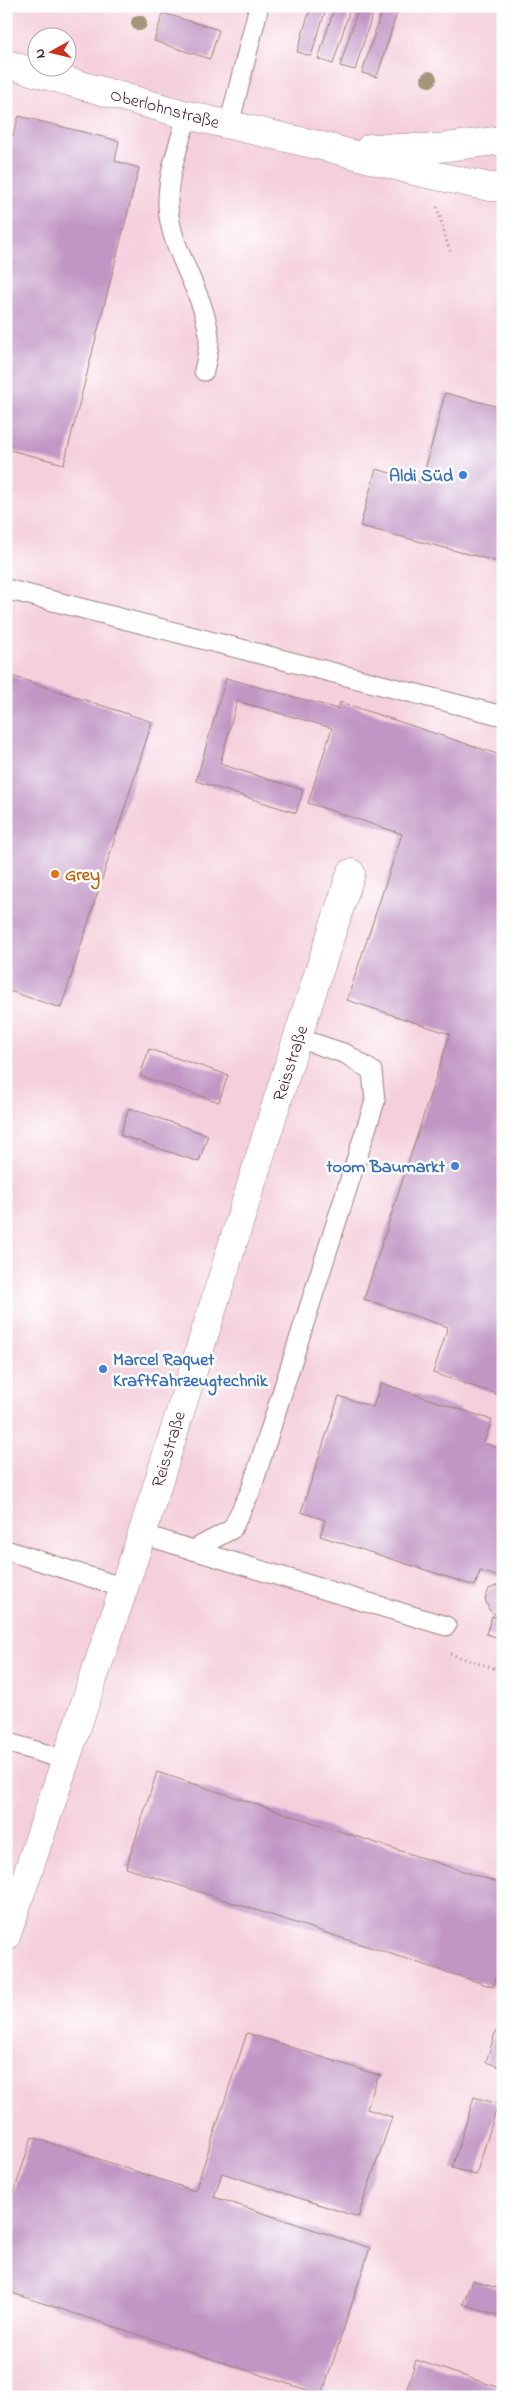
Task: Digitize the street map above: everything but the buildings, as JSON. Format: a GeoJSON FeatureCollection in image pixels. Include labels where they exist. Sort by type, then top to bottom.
{"type":"FeatureCollection","features":[{"type":"Feature","properties":{"kind":"street","name":"Oberlohnstraße"},"geometry":{"type":"LineString","coordinates":[[6,64],[187,115],[326,147],[422,173],[490,187],[503,187]]}},
{"type":"Feature","properties":{"kind":"street","name":"Oberlohnstraße"},"geometry":{"type":"LineString","coordinates":[[326,147],[438,148],[503,140]]}},
{"type":"Feature","properties":{"kind":"street","name":"Reisstraße"},"geometry":{"type":"LineString","coordinates":[[6,1937],[142,1534],[351,873]]}},
{"type":"Feature","properties":{"kind":"lane"},"geometry":{"type":"LineString","coordinates":[[229,125],[259,6]]}},
{"type":"Feature","properties":{"kind":"lane"},"geometry":{"type":"LineString","coordinates":[[187,115],[174,164],[168,201],[172,231],[200,301],[209,338],[204,370]]}},
{"type":"Feature","properties":{"kind":"lane"},"geometry":{"type":"LineString","coordinates":[[6,589],[503,716]]}},
{"type":"Feature","properties":{"kind":"lane"},"geometry":{"type":"LineString","coordinates":[[193,1550],[232,1529],[251,1490],[375,1101],[372,1071],[346,1054],[298,1038]]}},
{"type":"Feature","properties":{"kind":"lane"},"geometry":{"type":"LineString","coordinates":[[142,1534],[446,1626]]}},
{"type":"Feature","properties":{"kind":"lane"},"geometry":{"type":"LineString","coordinates":[[6,1550],[124,1588]]}},
{"type":"Feature","properties":{"kind":"lane"},"geometry":{"type":"LineString","coordinates":[[6,1742],[66,1760]]}},
{"type":"Feature","properties":{"kind":"path"},"geometry":{"type":"LineString","coordinates":[[422,173],[442,218],[450,252]]}},
{"type":"Feature","properties":{"kind":"shaded area"},"geometry":{"type":"Polygon","coordinates":[[[6,6],[503,6],[503,2397],[6,2397],[6,6]]]}},
{"type":"Feature","properties":{"kind":"place","name":"Aldi Süd"},"geometry":{"type":"Point","coordinates":[463,475]}},
{"type":"Feature","properties":{"kind":"place","name":"Grey"},"geometry":{"type":"Point","coordinates":[55,874]}},
{"type":"Feature","properties":{"kind":"place","name":"toom Baumarkt"},"geometry":{"type":"Point","coordinates":[455,1166]}},
{"type":"Feature","properties":{"kind":"place","name":"Marcel Raquet Kraftfahrzeugtechnik"},"geometry":{"type":"Point","coordinates":[103,1369]}}]}
